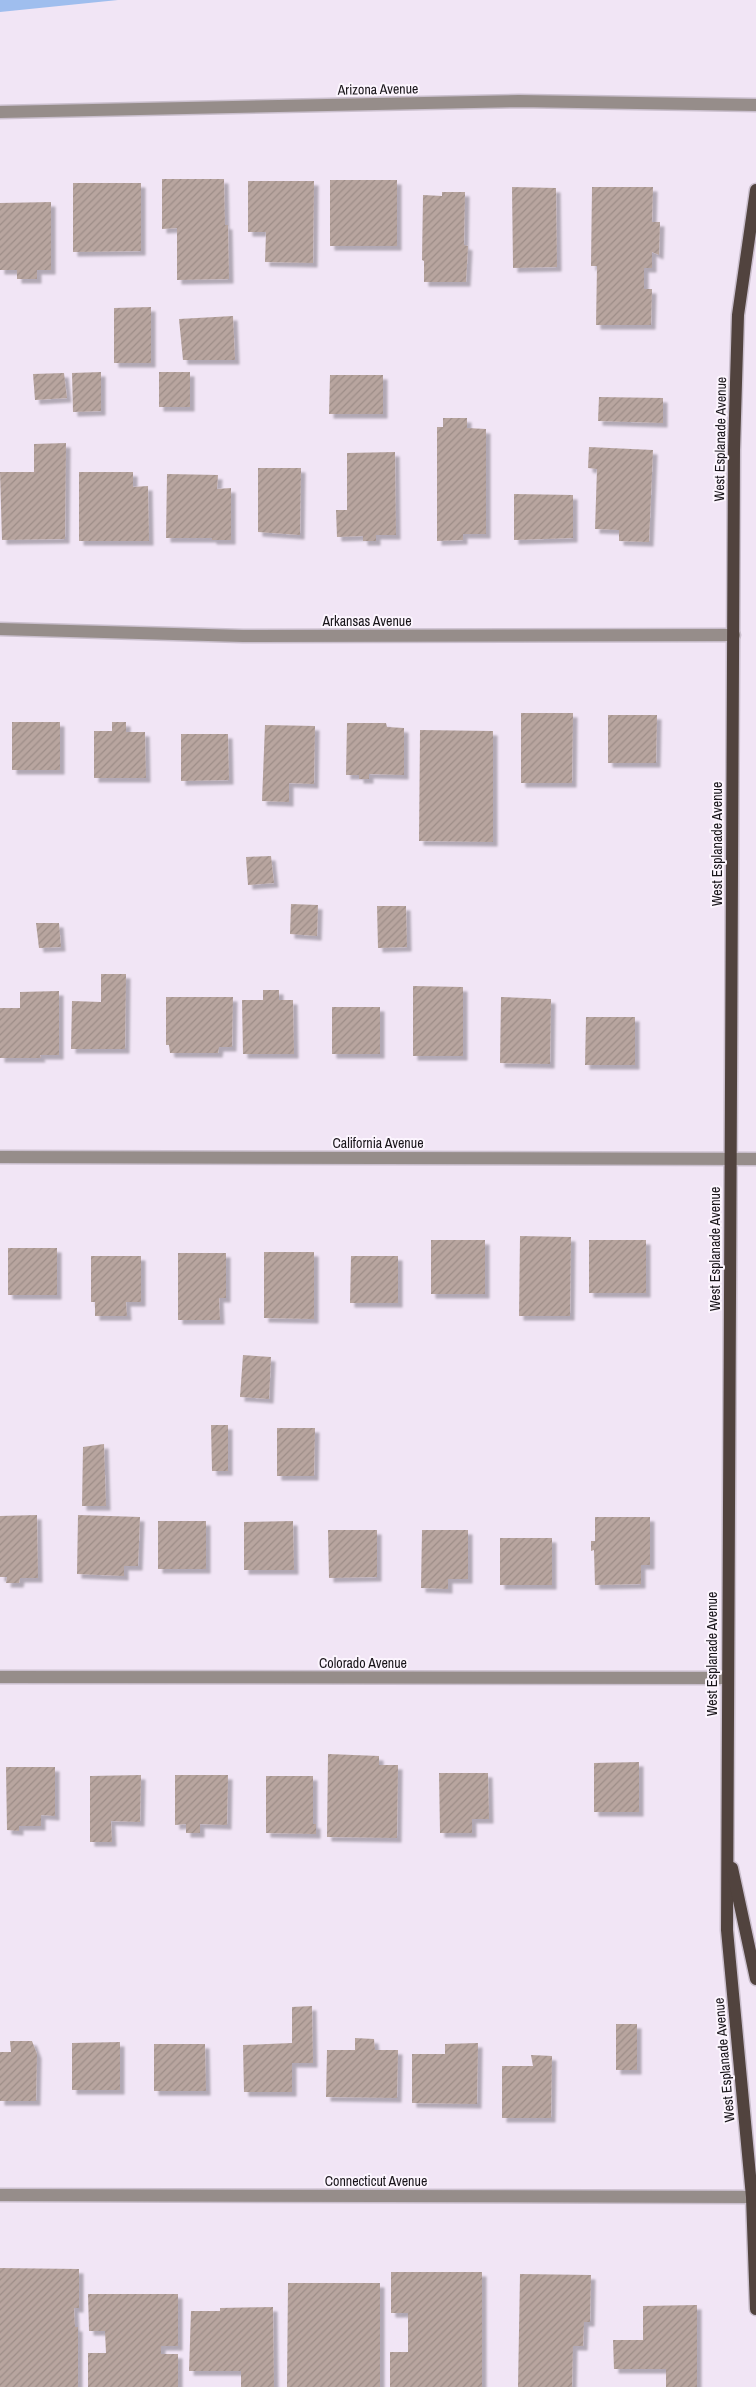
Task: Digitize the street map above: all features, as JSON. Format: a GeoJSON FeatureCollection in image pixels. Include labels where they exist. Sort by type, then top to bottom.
{"type":"FeatureCollection","features":[{"type":"Feature","properties":{"kind":"main road","name":"West Esplanade Avenue"},"geometry":{"type":"LineString","coordinates":[[756,190],[738,315],[734,450],[726,1678],[727,1930],[752,2197],[756,2309]]}},
{"type":"Feature","properties":{"kind":"main road"},"geometry":{"type":"LineString","coordinates":[[727,1843],[756,1979]]}},
{"type":"Feature","properties":{"kind":"street","name":"Arizona Avenue"},"geometry":{"type":"LineString","coordinates":[[0,112],[519,101],[756,105]]}},
{"type":"Feature","properties":{"kind":"street","name":"Arkansas Avenue"},"geometry":{"type":"LineString","coordinates":[[0,629],[243,636],[734,635]]}},
{"type":"Feature","properties":{"kind":"street","name":"California Avenue"},"geometry":{"type":"LineString","coordinates":[[0,1157],[756,1158]]}},
{"type":"Feature","properties":{"kind":"street","name":"Colorado Avenue"},"geometry":{"type":"LineString","coordinates":[[0,1677],[726,1678]]}},
{"type":"Feature","properties":{"kind":"street","name":"Connecticut Avenue"},"geometry":{"type":"LineString","coordinates":[[0,2195],[752,2197]]}},
{"type":"Feature","properties":{"kind":"water"},"geometry":{"type":"Polygon","coordinates":[[[0,0],[118,0],[0,12],[0,0]]]}},
{"type":"Feature","properties":{"kind":"building"},"geometry":{"type":"Polygon","coordinates":[[[162,179],[224,179],[225,225],[228,225],[229,279],[177,280],[177,228],[162,229],[162,179]]]}},
{"type":"Feature","properties":{"kind":"building"},"geometry":{"type":"Polygon","coordinates":[[[330,180],[397,180],[397,246],[330,246],[330,180]]]}},
{"type":"Feature","properties":{"kind":"building"},"geometry":{"type":"Polygon","coordinates":[[[248,181],[314,181],[313,263],[265,262],[266,232],[248,232],[248,181]]]}},
{"type":"Feature","properties":{"kind":"building"},"geometry":{"type":"Polygon","coordinates":[[[73,183],[141,183],[141,251],[73,252],[73,183]]]}},
{"type":"Feature","properties":{"kind":"building"},"geometry":{"type":"Polygon","coordinates":[[[512,187],[556,188],[557,267],[513,268],[512,187]]]}},
{"type":"Feature","properties":{"kind":"building"},"geometry":{"type":"Polygon","coordinates":[[[592,187],[653,187],[652,222],[660,222],[659,255],[652,252],[652,268],[644,268],[644,289],[652,289],[651,325],[596,325],[597,266],[591,266],[592,187]]]}},
{"type":"Feature","properties":{"kind":"building"},"geometry":{"type":"Polygon","coordinates":[[[442,192],[465,192],[464,245],[468,246],[466,282],[424,282],[424,261],[422,260],[423,195],[442,196],[442,192]]]}},
{"type":"Feature","properties":{"kind":"building"},"geometry":{"type":"Polygon","coordinates":[[[51,202],[51,270],[37,270],[37,279],[17,279],[17,270],[0,270],[0,203],[51,202]]]}},
{"type":"Feature","properties":{"kind":"building"},"geometry":{"type":"Polygon","coordinates":[[[151,307],[151,363],[114,363],[114,308],[151,307]]]}},
{"type":"Feature","properties":{"kind":"building"},"geometry":{"type":"Polygon","coordinates":[[[233,316],[235,360],[183,360],[179,319],[233,316]]]}},
{"type":"Feature","properties":{"kind":"building"},"geometry":{"type":"Polygon","coordinates":[[[101,372],[101,411],[73,412],[72,373],[101,372]]]}},
{"type":"Feature","properties":{"kind":"building"},"geometry":{"type":"Polygon","coordinates":[[[159,372],[190,372],[190,407],[159,407],[159,372]]]}},
{"type":"Feature","properties":{"kind":"building"},"geometry":{"type":"Polygon","coordinates":[[[64,373],[67,398],[35,400],[33,374],[64,373]]]}},
{"type":"Feature","properties":{"kind":"building"},"geometry":{"type":"Polygon","coordinates":[[[330,375],[383,375],[383,414],[329,414],[330,375]]]}},
{"type":"Feature","properties":{"kind":"building"},"geometry":{"type":"Polygon","coordinates":[[[599,397],[663,398],[663,423],[598,421],[599,397]]]}},
{"type":"Feature","properties":{"kind":"building"},"geometry":{"type":"Polygon","coordinates":[[[443,418],[467,418],[467,428],[486,429],[486,534],[463,534],[463,540],[437,541],[437,427],[443,427],[443,418]]]}},
{"type":"Feature","properties":{"kind":"building"},"geometry":{"type":"Polygon","coordinates":[[[66,443],[65,539],[2,540],[0,472],[34,472],[34,444],[66,443]]]}},
{"type":"Feature","properties":{"kind":"building"},"geometry":{"type":"Polygon","coordinates":[[[589,447],[653,450],[649,542],[619,541],[619,530],[595,529],[597,469],[588,468],[589,447]]]}},
{"type":"Feature","properties":{"kind":"building"},"geometry":{"type":"Polygon","coordinates":[[[395,452],[396,535],[376,535],[376,541],[363,541],[363,536],[337,537],[336,510],[347,510],[347,453],[395,452]]]}},
{"type":"Feature","properties":{"kind":"building"},"geometry":{"type":"Polygon","coordinates":[[[258,468],[301,468],[300,535],[258,532],[258,468]]]}},
{"type":"Feature","properties":{"kind":"building"},"geometry":{"type":"Polygon","coordinates":[[[79,472],[133,472],[133,487],[148,486],[149,541],[79,541],[79,472]]]}},
{"type":"Feature","properties":{"kind":"building"},"geometry":{"type":"Polygon","coordinates":[[[167,474],[218,475],[217,489],[231,488],[231,540],[166,538],[167,474]]]}},
{"type":"Feature","properties":{"kind":"building"},"geometry":{"type":"Polygon","coordinates":[[[514,494],[573,495],[573,538],[514,540],[514,494]]]}},
{"type":"Feature","properties":{"kind":"building"},"geometry":{"type":"Polygon","coordinates":[[[521,713],[573,713],[572,783],[521,783],[521,713]]]}},
{"type":"Feature","properties":{"kind":"building"},"geometry":{"type":"Polygon","coordinates":[[[608,715],[657,715],[656,763],[608,763],[608,715]]]}},
{"type":"Feature","properties":{"kind":"building"},"geometry":{"type":"Polygon","coordinates":[[[12,722],[60,722],[60,770],[12,770],[12,722]]]}},
{"type":"Feature","properties":{"kind":"building"},"geometry":{"type":"Polygon","coordinates":[[[112,722],[126,722],[126,732],[145,732],[146,778],[94,778],[94,731],[112,731],[112,722]]]}},
{"type":"Feature","properties":{"kind":"building"},"geometry":{"type":"Polygon","coordinates":[[[347,723],[386,723],[387,727],[404,728],[404,775],[369,774],[369,779],[359,779],[359,775],[346,775],[347,723]]]}},
{"type":"Feature","properties":{"kind":"building"},"geometry":{"type":"Polygon","coordinates":[[[265,725],[315,726],[314,784],[289,783],[289,802],[262,801],[265,725]]]}},
{"type":"Feature","properties":{"kind":"building"},"geometry":{"type":"Polygon","coordinates":[[[420,730],[493,731],[493,842],[419,841],[420,730]]]}},
{"type":"Feature","properties":{"kind":"building"},"geometry":{"type":"Polygon","coordinates":[[[181,734],[228,734],[229,780],[181,781],[181,734]]]}},
{"type":"Feature","properties":{"kind":"building"},"geometry":{"type":"Polygon","coordinates":[[[271,856],[274,883],[248,885],[246,857],[271,856]]]}},
{"type":"Feature","properties":{"kind":"building"},"geometry":{"type":"Polygon","coordinates":[[[291,904],[318,905],[317,936],[290,934],[291,904]]]}},
{"type":"Feature","properties":{"kind":"building"},"geometry":{"type":"Polygon","coordinates":[[[377,906],[406,906],[407,947],[378,948],[377,906]]]}},
{"type":"Feature","properties":{"kind":"building"},"geometry":{"type":"Polygon","coordinates":[[[36,923],[59,923],[61,947],[39,948],[36,923]]]}},
{"type":"Feature","properties":{"kind":"building"},"geometry":{"type":"Polygon","coordinates":[[[101,974],[126,974],[125,1049],[71,1049],[72,1001],[101,1002],[101,974]]]}},
{"type":"Feature","properties":{"kind":"building"},"geometry":{"type":"Polygon","coordinates":[[[413,986],[463,987],[463,1056],[413,1056],[413,986]]]}},
{"type":"Feature","properties":{"kind":"building"},"geometry":{"type":"Polygon","coordinates":[[[263,990],[279,990],[279,1000],[293,1000],[294,1054],[243,1054],[242,1000],[263,1000],[263,990]]]}},
{"type":"Feature","properties":{"kind":"building"},"geometry":{"type":"Polygon","coordinates":[[[59,991],[59,1055],[40,1055],[41,1058],[0,1058],[0,1008],[20,1008],[20,992],[59,991]]]}},
{"type":"Feature","properties":{"kind":"building"},"geometry":{"type":"Polygon","coordinates":[[[166,997],[233,997],[232,1047],[219,1047],[218,1053],[170,1053],[169,1045],[166,1045],[166,997]]]}},
{"type":"Feature","properties":{"kind":"building"},"geometry":{"type":"Polygon","coordinates":[[[501,997],[551,999],[550,1064],[500,1063],[501,997]]]}},
{"type":"Feature","properties":{"kind":"building"},"geometry":{"type":"Polygon","coordinates":[[[332,1007],[380,1007],[380,1054],[332,1054],[332,1007]]]}},
{"type":"Feature","properties":{"kind":"building"},"geometry":{"type":"Polygon","coordinates":[[[586,1017],[635,1017],[635,1065],[585,1065],[586,1017]]]}},
{"type":"Feature","properties":{"kind":"building"},"geometry":{"type":"Polygon","coordinates":[[[520,1236],[571,1237],[570,1316],[519,1316],[520,1236]]]}},
{"type":"Feature","properties":{"kind":"building"},"geometry":{"type":"Polygon","coordinates":[[[431,1240],[485,1240],[485,1294],[431,1294],[431,1240]]]}},
{"type":"Feature","properties":{"kind":"building"},"geometry":{"type":"Polygon","coordinates":[[[589,1240],[646,1240],[646,1293],[589,1293],[589,1240]]]}},
{"type":"Feature","properties":{"kind":"building"},"geometry":{"type":"Polygon","coordinates":[[[8,1248],[57,1248],[57,1295],[8,1295],[8,1248]]]}},
{"type":"Feature","properties":{"kind":"building"},"geometry":{"type":"Polygon","coordinates":[[[264,1252],[314,1252],[314,1319],[264,1318],[264,1252]]]}},
{"type":"Feature","properties":{"kind":"building"},"geometry":{"type":"Polygon","coordinates":[[[178,1253],[226,1253],[226,1298],[219,1298],[220,1320],[178,1320],[178,1253]]]}},
{"type":"Feature","properties":{"kind":"building"},"geometry":{"type":"Polygon","coordinates":[[[91,1256],[141,1256],[141,1302],[126,1302],[127,1316],[95,1316],[95,1302],[91,1302],[91,1256]]]}},
{"type":"Feature","properties":{"kind":"building"},"geometry":{"type":"Polygon","coordinates":[[[351,1256],[398,1256],[398,1303],[350,1303],[351,1256]]]}},
{"type":"Feature","properties":{"kind":"building"},"geometry":{"type":"Polygon","coordinates":[[[243,1355],[271,1357],[269,1399],[240,1397],[243,1355]]]}},
{"type":"Feature","properties":{"kind":"building"},"geometry":{"type":"Polygon","coordinates":[[[211,1425],[228,1425],[228,1471],[212,1471],[211,1425]]]}},
{"type":"Feature","properties":{"kind":"building"},"geometry":{"type":"Polygon","coordinates":[[[277,1428],[315,1428],[314,1476],[277,1476],[277,1428]]]}},
{"type":"Feature","properties":{"kind":"building"},"geometry":{"type":"Polygon","coordinates":[[[104,1444],[106,1506],[82,1506],[83,1447],[104,1444]]]}},
{"type":"Feature","properties":{"kind":"building"},"geometry":{"type":"Polygon","coordinates":[[[37,1515],[38,1578],[20,1578],[19,1583],[6,1583],[7,1577],[0,1577],[0,1516],[37,1515]]]}},
{"type":"Feature","properties":{"kind":"building"},"geometry":{"type":"Polygon","coordinates":[[[78,1515],[140,1517],[138,1566],[124,1566],[124,1576],[77,1574],[78,1515]]]}},
{"type":"Feature","properties":{"kind":"building"},"geometry":{"type":"Polygon","coordinates":[[[595,1517],[650,1517],[650,1565],[641,1565],[641,1584],[595,1585],[594,1550],[591,1551],[591,1541],[595,1541],[595,1517]]]}},
{"type":"Feature","properties":{"kind":"building"},"geometry":{"type":"Polygon","coordinates":[[[158,1521],[206,1521],[206,1569],[158,1569],[158,1521]]]}},
{"type":"Feature","properties":{"kind":"building"},"geometry":{"type":"Polygon","coordinates":[[[293,1521],[294,1570],[244,1570],[244,1522],[293,1521]]]}},
{"type":"Feature","properties":{"kind":"building"},"geometry":{"type":"Polygon","coordinates":[[[328,1530],[377,1530],[377,1577],[329,1578],[328,1530]]]}},
{"type":"Feature","properties":{"kind":"building"},"geometry":{"type":"Polygon","coordinates":[[[422,1530],[468,1530],[468,1579],[448,1579],[448,1589],[421,1588],[422,1530]]]}},
{"type":"Feature","properties":{"kind":"building"},"geometry":{"type":"Polygon","coordinates":[[[500,1538],[552,1538],[552,1585],[500,1585],[500,1538]]]}},
{"type":"Feature","properties":{"kind":"building"},"geometry":{"type":"Polygon","coordinates":[[[328,1754],[379,1756],[379,1765],[398,1765],[397,1838],[327,1837],[328,1754]]]}},
{"type":"Feature","properties":{"kind":"building"},"geometry":{"type":"Polygon","coordinates":[[[639,1762],[639,1812],[594,1812],[594,1763],[639,1762]]]}},
{"type":"Feature","properties":{"kind":"building"},"geometry":{"type":"Polygon","coordinates":[[[6,1767],[55,1767],[55,1816],[41,1815],[41,1826],[19,1826],[19,1831],[7,1830],[6,1767]]]}},
{"type":"Feature","properties":{"kind":"building"},"geometry":{"type":"Polygon","coordinates":[[[439,1773],[488,1773],[489,1819],[472,1819],[472,1833],[440,1833],[439,1773]]]}},
{"type":"Feature","properties":{"kind":"building"},"geometry":{"type":"Polygon","coordinates":[[[141,1775],[140,1822],[111,1821],[112,1842],[90,1842],[90,1776],[141,1775]]]}},
{"type":"Feature","properties":{"kind":"building"},"geometry":{"type":"Polygon","coordinates":[[[175,1775],[228,1775],[227,1825],[200,1824],[200,1833],[186,1833],[186,1824],[175,1825],[175,1775]]]}},
{"type":"Feature","properties":{"kind":"building"},"geometry":{"type":"Polygon","coordinates":[[[266,1776],[313,1776],[313,1824],[316,1824],[316,1834],[266,1833],[266,1776]]]}},
{"type":"Feature","properties":{"kind":"building"},"geometry":{"type":"Polygon","coordinates":[[[312,2006],[313,2063],[292,2063],[292,2092],[244,2092],[243,2045],[292,2043],[292,2007],[312,2006]]]}},
{"type":"Feature","properties":{"kind":"building"},"geometry":{"type":"Polygon","coordinates":[[[616,2024],[637,2024],[637,2070],[616,2070],[616,2024]]]}},
{"type":"Feature","properties":{"kind":"building"},"geometry":{"type":"Polygon","coordinates":[[[355,2038],[374,2039],[375,2050],[398,2050],[397,2098],[326,2097],[327,2050],[355,2050],[355,2038]]]}},
{"type":"Feature","properties":{"kind":"building"},"geometry":{"type":"Polygon","coordinates":[[[10,2041],[32,2041],[37,2054],[36,2101],[0,2101],[0,2052],[11,2052],[10,2041]]]}},
{"type":"Feature","properties":{"kind":"building"},"geometry":{"type":"Polygon","coordinates":[[[120,2042],[120,2090],[72,2090],[72,2043],[120,2042]]]}},
{"type":"Feature","properties":{"kind":"building"},"geometry":{"type":"Polygon","coordinates":[[[478,2043],[477,2104],[412,2103],[412,2054],[445,2054],[445,2044],[478,2043]]]}},
{"type":"Feature","properties":{"kind":"building"},"geometry":{"type":"Polygon","coordinates":[[[154,2044],[205,2044],[206,2091],[154,2091],[154,2044]]]}},
{"type":"Feature","properties":{"kind":"building"},"geometry":{"type":"Polygon","coordinates":[[[531,2055],[552,2056],[551,2118],[502,2118],[502,2066],[533,2066],[531,2055]]]}},
{"type":"Feature","properties":{"kind":"building"},"geometry":{"type":"Polygon","coordinates":[[[0,2268],[79,2269],[79,2308],[74,2308],[75,2327],[78,2327],[78,2387],[0,2387],[0,2268]]]}},
{"type":"Feature","properties":{"kind":"building"},"geometry":{"type":"Polygon","coordinates":[[[391,2272],[482,2272],[482,2387],[390,2387],[390,2352],[408,2352],[408,2313],[391,2313],[391,2272]]]}},
{"type":"Feature","properties":{"kind":"building"},"geometry":{"type":"Polygon","coordinates":[[[520,2274],[591,2275],[590,2322],[584,2322],[583,2346],[573,2346],[572,2387],[518,2387],[520,2274]]]}},
{"type":"Feature","properties":{"kind":"building"},"geometry":{"type":"Polygon","coordinates":[[[288,2283],[380,2283],[380,2387],[287,2387],[288,2283]]]}},
{"type":"Feature","properties":{"kind":"building"},"geometry":{"type":"Polygon","coordinates":[[[88,2294],[178,2294],[178,2346],[161,2346],[161,2354],[178,2354],[178,2387],[88,2387],[88,2353],[106,2353],[105,2331],[89,2331],[88,2294]]]}},
{"type":"Feature","properties":{"kind":"building"},"geometry":{"type":"Polygon","coordinates":[[[697,2305],[697,2387],[666,2387],[666,2369],[614,2369],[613,2340],[643,2340],[643,2306],[697,2305]]]}},
{"type":"Feature","properties":{"kind":"building"},"geometry":{"type":"Polygon","coordinates":[[[273,2307],[274,2387],[241,2387],[241,2371],[189,2371],[191,2311],[220,2311],[220,2308],[273,2307]]]}}]}
